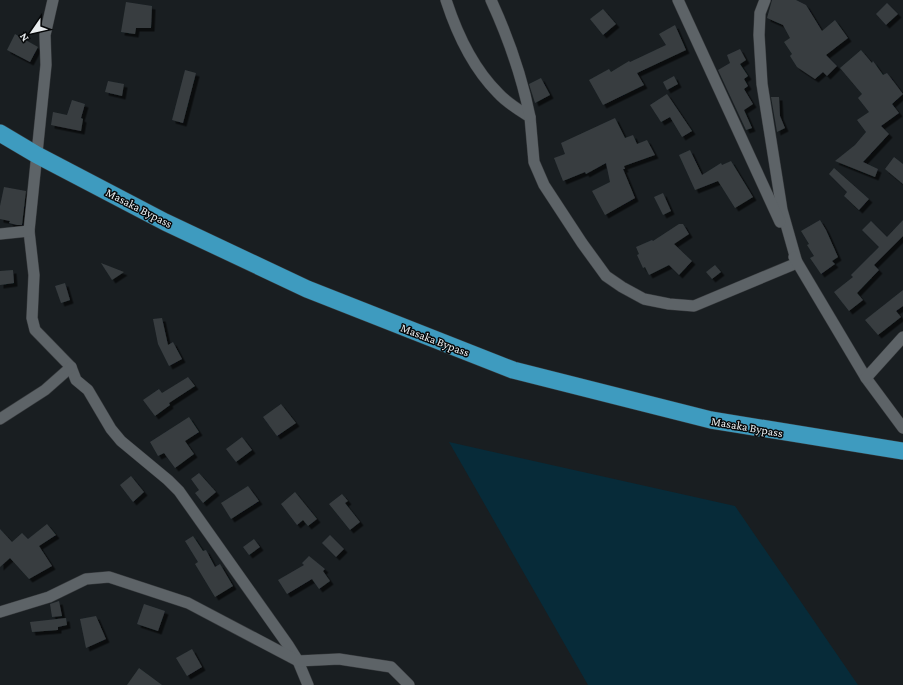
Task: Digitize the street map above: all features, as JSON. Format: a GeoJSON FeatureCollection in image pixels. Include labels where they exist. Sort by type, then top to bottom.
{"type":"FeatureCollection","features":[{"type":"Feature","properties":{"kind":"highway","name":"Masaka Bypass"},"geometry":{"type":"LineString","coordinates":[[0,133],[37,155],[165,222],[307,289],[513,370],[711,420],[903,451]]}},
{"type":"Feature","properties":{"kind":"street"},"geometry":{"type":"LineString","coordinates":[[53,0],[45,35],[46,65],[29,231],[34,275],[32,318],[34,330],[71,367],[76,380],[88,390],[111,429],[121,441],[179,491],[298,661],[308,685]]}},
{"type":"Feature","properties":{"kind":"street"},"geometry":{"type":"LineString","coordinates":[[446,0],[456,31],[477,68],[497,93],[530,117]]}},
{"type":"Feature","properties":{"kind":"street"},"geometry":{"type":"LineString","coordinates":[[491,0],[525,92],[530,117],[534,162],[544,185],[582,243],[606,276],[644,299],[669,304],[694,306],[797,262]]}},
{"type":"Feature","properties":{"kind":"street"},"geometry":{"type":"LineString","coordinates":[[678,0],[797,262],[866,378],[903,428]]}},
{"type":"Feature","properties":{"kind":"street"},"geometry":{"type":"LineString","coordinates":[[765,0],[760,13],[759,35],[762,84],[782,210],[797,262]]}},
{"type":"Feature","properties":{"kind":"street"},"geometry":{"type":"LineString","coordinates":[[0,234],[29,231]]}},
{"type":"Feature","properties":{"kind":"street"},"geometry":{"type":"LineString","coordinates":[[866,378],[903,337]]}},
{"type":"Feature","properties":{"kind":"street"},"geometry":{"type":"LineString","coordinates":[[0,419],[45,390],[71,367]]}},
{"type":"Feature","properties":{"kind":"street"},"geometry":{"type":"LineString","coordinates":[[0,612],[49,598],[86,579],[109,577],[188,603],[298,661],[339,659],[391,667],[409,685]]}},
{"type":"Feature","properties":{"kind":"shaded area"},"geometry":{"type":"Polygon","coordinates":[[[449,442],[735,506],[858,685],[588,685],[449,442]]]}},
{"type":"Feature","properties":{"kind":"building"},"geometry":{"type":"Polygon","coordinates":[[[772,0],[796,0],[806,5],[822,31],[835,20],[848,38],[826,55],[837,66],[827,76],[823,72],[815,79],[797,67],[790,56],[792,54],[784,42],[790,38],[783,25],[767,18],[772,0]]]}},
{"type":"Feature","properties":{"kind":"building"},"geometry":{"type":"Polygon","coordinates":[[[126,2],[152,6],[151,28],[136,28],[135,34],[121,32],[126,2]]]}},
{"type":"Feature","properties":{"kind":"building"},"geometry":{"type":"Polygon","coordinates":[[[887,3],[898,14],[886,25],[876,14],[887,3]]]}},
{"type":"Feature","properties":{"kind":"building"},"geometry":{"type":"Polygon","coordinates":[[[603,9],[616,24],[603,35],[590,19],[603,9]]]}},
{"type":"Feature","properties":{"kind":"building"},"geometry":{"type":"Polygon","coordinates":[[[675,25],[686,50],[637,73],[644,85],[603,105],[589,80],[609,69],[611,72],[629,61],[630,62],[666,45],[659,34],[675,25]]]}},
{"type":"Feature","properties":{"kind":"building"},"geometry":{"type":"Polygon","coordinates":[[[15,34],[38,47],[30,62],[7,50],[15,34]]]}},
{"type":"Feature","properties":{"kind":"building"},"geometry":{"type":"Polygon","coordinates":[[[740,49],[746,60],[740,64],[748,76],[744,79],[748,86],[744,89],[753,104],[744,110],[752,128],[746,130],[718,70],[730,63],[727,55],[740,49]]]}},
{"type":"Feature","properties":{"kind":"building"},"geometry":{"type":"Polygon","coordinates":[[[861,50],[872,63],[873,61],[883,75],[887,73],[903,94],[892,104],[899,113],[881,126],[889,134],[863,162],[878,169],[875,177],[835,161],[855,145],[866,132],[857,120],[869,112],[858,98],[862,94],[840,68],[861,50]]]}},
{"type":"Feature","properties":{"kind":"building"},"geometry":{"type":"Polygon","coordinates":[[[185,70],[196,73],[183,123],[172,120],[185,70]]]}},
{"type":"Feature","properties":{"kind":"building"},"geometry":{"type":"Polygon","coordinates":[[[674,76],[678,84],[667,90],[663,82],[674,76]]]}},
{"type":"Feature","properties":{"kind":"building"},"geometry":{"type":"Polygon","coordinates":[[[541,78],[550,95],[535,103],[529,84],[541,78]]]}},
{"type":"Feature","properties":{"kind":"building"},"geometry":{"type":"Polygon","coordinates":[[[108,81],[124,84],[122,96],[105,92],[108,81]]]}},
{"type":"Feature","properties":{"kind":"building"},"geometry":{"type":"Polygon","coordinates":[[[667,94],[692,131],[682,137],[670,117],[661,122],[650,105],[667,94]]]}},
{"type":"Feature","properties":{"kind":"building"},"geometry":{"type":"Polygon","coordinates":[[[771,97],[779,97],[780,116],[785,128],[777,132],[771,97]]]}},
{"type":"Feature","properties":{"kind":"building"},"geometry":{"type":"Polygon","coordinates":[[[72,100],[85,104],[81,118],[83,119],[81,131],[51,125],[53,112],[67,115],[72,100]]]}},
{"type":"Feature","properties":{"kind":"building"},"geometry":{"type":"Polygon","coordinates":[[[615,118],[625,138],[633,135],[637,144],[647,140],[655,155],[624,166],[625,169],[623,169],[635,198],[605,215],[592,191],[610,182],[606,163],[586,174],[585,172],[563,181],[554,158],[565,154],[561,143],[615,118]]]}},
{"type":"Feature","properties":{"kind":"building"},"geometry":{"type":"Polygon","coordinates":[[[690,150],[702,175],[721,163],[722,165],[731,161],[753,197],[735,208],[718,181],[695,190],[679,155],[690,150]]]}},
{"type":"Feature","properties":{"kind":"building"},"geometry":{"type":"Polygon","coordinates":[[[894,157],[903,164],[903,184],[885,169],[894,157]]]}},
{"type":"Feature","properties":{"kind":"building"},"geometry":{"type":"Polygon","coordinates":[[[834,168],[869,199],[859,210],[844,196],[847,192],[829,174],[834,168]]]}},
{"type":"Feature","properties":{"kind":"building"},"geometry":{"type":"Polygon","coordinates":[[[4,187],[26,191],[22,225],[9,223],[10,221],[0,219],[0,206],[4,187]]]}},
{"type":"Feature","properties":{"kind":"building"},"geometry":{"type":"Polygon","coordinates":[[[663,193],[671,211],[663,215],[654,197],[663,193]]]}},
{"type":"Feature","properties":{"kind":"building"},"geometry":{"type":"Polygon","coordinates":[[[820,220],[838,257],[832,261],[835,264],[821,274],[810,258],[814,256],[801,231],[820,220]]]}},
{"type":"Feature","properties":{"kind":"building"},"geometry":{"type":"Polygon","coordinates":[[[903,220],[903,236],[874,265],[879,270],[857,293],[863,300],[849,311],[834,292],[853,277],[851,275],[879,247],[862,230],[871,221],[887,237],[903,220]]]}},
{"type":"Feature","properties":{"kind":"building"},"geometry":{"type":"Polygon","coordinates":[[[679,224],[683,224],[689,234],[674,244],[692,261],[679,275],[669,265],[649,275],[645,267],[643,268],[637,255],[639,254],[636,247],[652,240],[653,241],[679,224]]]}},
{"type":"Feature","properties":{"kind":"building"},"geometry":{"type":"Polygon","coordinates":[[[101,263],[124,272],[112,280],[101,263]]]}},
{"type":"Feature","properties":{"kind":"building"},"geometry":{"type":"Polygon","coordinates":[[[715,265],[721,272],[712,279],[706,272],[715,265]]]}},
{"type":"Feature","properties":{"kind":"building"},"geometry":{"type":"Polygon","coordinates":[[[13,270],[14,283],[0,285],[0,271],[13,270]]]}},
{"type":"Feature","properties":{"kind":"building"},"geometry":{"type":"Polygon","coordinates":[[[65,283],[70,300],[61,303],[55,286],[65,283]]]}},
{"type":"Feature","properties":{"kind":"building"},"geometry":{"type":"Polygon","coordinates":[[[903,290],[903,306],[896,311],[901,317],[878,335],[865,320],[903,290]]]}},
{"type":"Feature","properties":{"kind":"building"},"geometry":{"type":"Polygon","coordinates":[[[162,318],[168,345],[173,342],[182,359],[169,366],[158,344],[153,319],[162,318]]]}},
{"type":"Feature","properties":{"kind":"building"},"geometry":{"type":"Polygon","coordinates":[[[188,377],[195,386],[169,403],[170,405],[155,416],[143,400],[159,389],[162,393],[188,377]]]}},
{"type":"Feature","properties":{"kind":"building"},"geometry":{"type":"Polygon","coordinates":[[[281,404],[296,423],[277,436],[263,417],[281,404]]]}},
{"type":"Feature","properties":{"kind":"building"},"geometry":{"type":"Polygon","coordinates":[[[189,417],[199,432],[185,441],[194,454],[175,468],[164,453],[158,456],[150,442],[189,417]]]}},
{"type":"Feature","properties":{"kind":"building"},"geometry":{"type":"Polygon","coordinates":[[[242,437],[252,450],[236,462],[226,449],[242,437]]]}},
{"type":"Feature","properties":{"kind":"building"},"geometry":{"type":"Polygon","coordinates":[[[199,473],[216,492],[203,503],[195,493],[199,490],[191,479],[199,473]]]}},
{"type":"Feature","properties":{"kind":"building"},"geometry":{"type":"Polygon","coordinates":[[[131,476],[144,492],[133,502],[120,485],[131,476]]]}},
{"type":"Feature","properties":{"kind":"building"},"geometry":{"type":"Polygon","coordinates":[[[248,486],[259,501],[231,519],[221,503],[248,486]]]}},
{"type":"Feature","properties":{"kind":"building"},"geometry":{"type":"Polygon","coordinates":[[[295,492],[317,519],[308,526],[303,520],[297,525],[281,504],[295,492]]]}},
{"type":"Feature","properties":{"kind":"building"},"geometry":{"type":"Polygon","coordinates":[[[342,494],[348,501],[345,503],[360,522],[350,530],[329,504],[342,494]]]}},
{"type":"Feature","properties":{"kind":"building"},"geometry":{"type":"Polygon","coordinates":[[[47,524],[56,535],[39,546],[52,566],[29,579],[10,558],[0,567],[0,529],[12,542],[22,533],[28,539],[47,524]]]}},
{"type":"Feature","properties":{"kind":"building"},"geometry":{"type":"Polygon","coordinates":[[[330,535],[344,549],[336,557],[322,543],[330,535]]]}},
{"type":"Feature","properties":{"kind":"building"},"geometry":{"type":"Polygon","coordinates":[[[193,536],[203,551],[206,550],[215,567],[220,564],[233,586],[215,597],[195,564],[198,562],[185,541],[193,536]]]}},
{"type":"Feature","properties":{"kind":"building"},"geometry":{"type":"Polygon","coordinates":[[[254,539],[260,547],[249,555],[243,547],[254,539]]]}},
{"type":"Feature","properties":{"kind":"building"},"geometry":{"type":"Polygon","coordinates":[[[309,556],[325,569],[323,571],[330,581],[319,589],[312,579],[287,594],[278,580],[304,565],[302,563],[309,556]]]}},
{"type":"Feature","properties":{"kind":"building"},"geometry":{"type":"Polygon","coordinates":[[[59,601],[62,616],[52,617],[50,604],[59,601]]]}},
{"type":"Feature","properties":{"kind":"building"},"geometry":{"type":"Polygon","coordinates":[[[144,604],[165,611],[158,631],[137,624],[144,604]]]}},
{"type":"Feature","properties":{"kind":"building"},"geometry":{"type":"Polygon","coordinates":[[[96,616],[106,639],[86,648],[80,619],[96,616]]]}},
{"type":"Feature","properties":{"kind":"building"},"geometry":{"type":"Polygon","coordinates":[[[66,618],[67,625],[58,627],[58,630],[32,632],[30,622],[66,618]]]}},
{"type":"Feature","properties":{"kind":"building"},"geometry":{"type":"Polygon","coordinates":[[[192,649],[202,667],[187,676],[176,658],[192,649]]]}},
{"type":"Feature","properties":{"kind":"building"},"geometry":{"type":"Polygon","coordinates":[[[139,668],[162,685],[127,685],[139,668]]]}}]}
